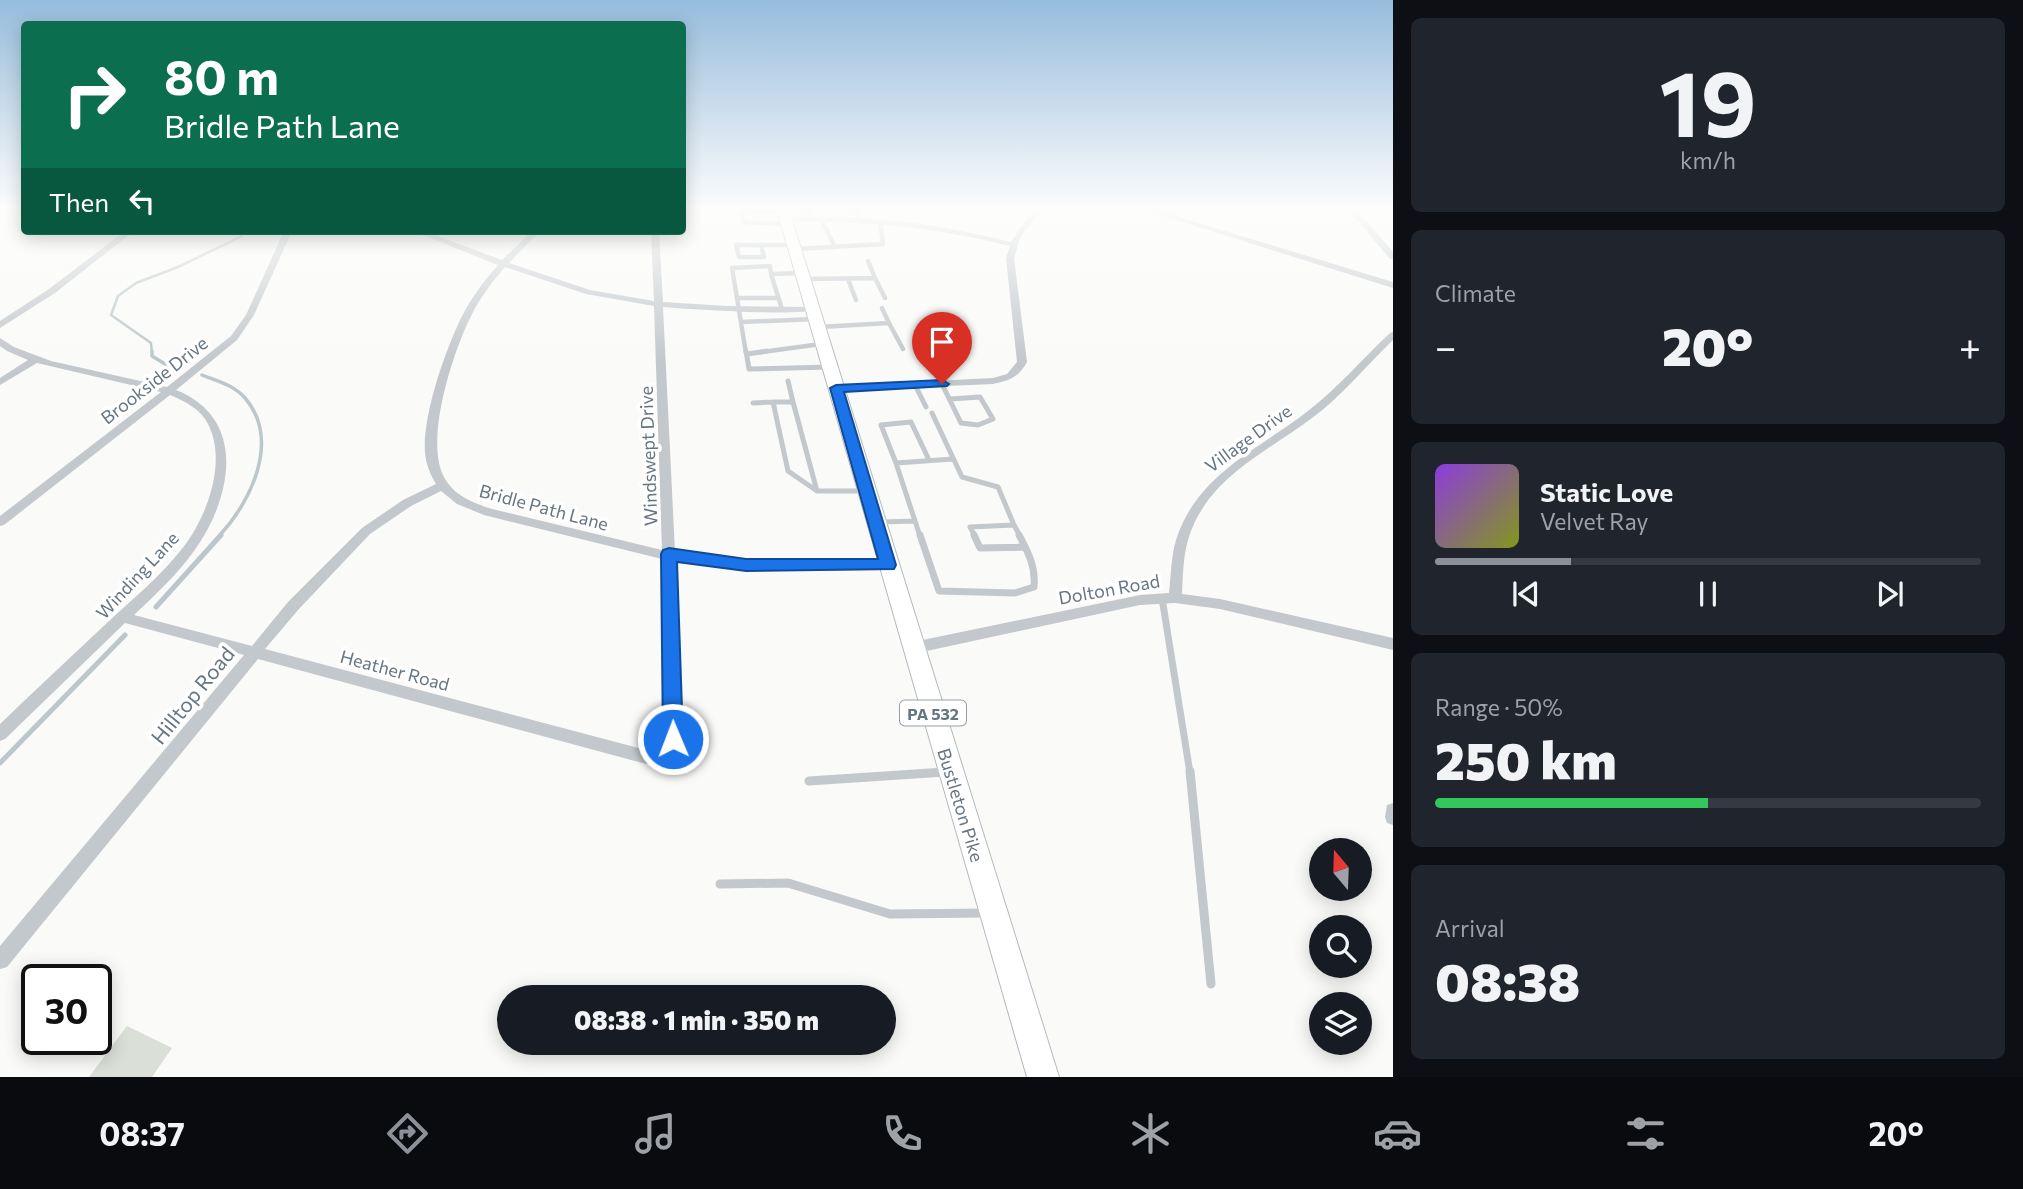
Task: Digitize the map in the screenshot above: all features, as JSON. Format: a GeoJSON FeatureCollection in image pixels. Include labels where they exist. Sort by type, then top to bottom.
{"type":"FeatureCollection","features":[{"type":"Feature","properties":{"kind":"main road","name":"Bustleton Pike"},"geometry":{"type":"LineString","coordinates":[[798,260],[1044,1077]]}},
{"type":"Feature","properties":{"kind":"street"},"geometry":{"type":"LineString","coordinates":[[0,325],[52,291],[92,260]]}},
{"type":"Feature","properties":{"kind":"street","name":"Brookside Drive"},"geometry":{"type":"LineString","coordinates":[[0,522],[218,353],[245,323],[274,260]]}},
{"type":"Feature","properties":{"kind":"street"},"geometry":{"type":"LineString","coordinates":[[499,260],[576,288],[660,303],[782,309],[815,318]]}},
{"type":"Feature","properties":{"kind":"street","name":"Windswept Drive"},"geometry":{"type":"LineString","coordinates":[[656,756],[668,748],[673,739],[669,554],[657,260]]}},
{"type":"Feature","properties":{"kind":"street"},"geometry":{"type":"LineString","coordinates":[[833,378],[915,385],[1002,379],[1012,375],[1022,362],[1010,260]]}},
{"type":"Feature","properties":{"kind":"street"},"geometry":{"type":"LineString","coordinates":[[1312,260],[1393,285]]}},
{"type":"Feature","properties":{"kind":"street"},"geometry":{"type":"LineString","coordinates":[[443,485],[434,468],[431,430],[451,352],[457,333],[477,295],[504,262]]}},
{"type":"Feature","properties":{"kind":"street","name":"Village Drive"},"geometry":{"type":"LineString","coordinates":[[1169,598],[1186,527],[1211,487],[1234,466],[1318,408],[1345,385],[1393,335]]}},
{"type":"Feature","properties":{"kind":"street","name":"Winding Lane"},"geometry":{"type":"LineString","coordinates":[[0,341],[11,351],[36,359],[169,391],[197,406],[214,425],[220,458],[216,486],[197,535],[171,569],[0,734]]}},
{"type":"Feature","properties":{"kind":"street"},"geometry":{"type":"LineString","coordinates":[[0,382],[36,359]]}},
{"type":"Feature","properties":{"kind":"street","name":"Bridle Path Lane"},"geometry":{"type":"LineString","coordinates":[[443,485],[463,502],[482,510],[616,545],[746,565],[888,565]]}},
{"type":"Feature","properties":{"kind":"street","name":"Hilltop Road"},"geometry":{"type":"LineString","coordinates":[[0,960],[302,596],[366,531],[407,503],[443,485]]}},
{"type":"Feature","properties":{"kind":"street","name":"Dolton Road"},"geometry":{"type":"LineString","coordinates":[[913,648],[1140,600],[1169,598],[1220,604],[1393,644]]}},
{"type":"Feature","properties":{"kind":"street","name":"Heather Road"},"geometry":{"type":"LineString","coordinates":[[123,617],[646,757],[656,756]]}},
{"type":"Feature","properties":{"kind":"street"},"geometry":{"type":"LineString","coordinates":[[1393,811],[1393,817]]}},
{"type":"Feature","properties":{"kind":"lane"},"geometry":{"type":"LineString","coordinates":[[868,261],[885,298]]}},
{"type":"Feature","properties":{"kind":"lane"},"geometry":{"type":"LineString","coordinates":[[782,309],[769,266],[732,268],[750,369],[833,378]]}},
{"type":"Feature","properties":{"kind":"lane"},"geometry":{"type":"LineString","coordinates":[[771,274],[875,278]]}},
{"type":"Feature","properties":{"kind":"lane"},"geometry":{"type":"LineString","coordinates":[[848,279],[856,300]]}},
{"type":"Feature","properties":{"kind":"lane"},"geometry":{"type":"LineString","coordinates":[[737,298],[778,298]]}},
{"type":"Feature","properties":{"kind":"lane"},"geometry":{"type":"LineString","coordinates":[[882,307],[903,349]]}},
{"type":"Feature","properties":{"kind":"lane"},"geometry":{"type":"LineString","coordinates":[[741,322],[815,318],[889,323]]}},
{"type":"Feature","properties":{"kind":"lane"},"geometry":{"type":"LineString","coordinates":[[747,354],[823,344]]}},
{"type":"Feature","properties":{"kind":"lane"},"geometry":{"type":"LineString","coordinates":[[788,381],[817,491]]}},
{"type":"Feature","properties":{"kind":"lane"},"geometry":{"type":"LineString","coordinates":[[942,384],[961,423],[970,426],[987,424],[993,419],[972,382]]}},
{"type":"Feature","properties":{"kind":"lane"},"geometry":{"type":"LineString","coordinates":[[915,385],[926,407]]}},
{"type":"Feature","properties":{"kind":"lane"},"geometry":{"type":"LineString","coordinates":[[950,399],[980,397]]}},
{"type":"Feature","properties":{"kind":"lane"},"geometry":{"type":"LineString","coordinates":[[774,402],[788,471],[817,491],[866,491]]}},
{"type":"Feature","properties":{"kind":"lane"},"geometry":{"type":"LineString","coordinates":[[753,403],[793,402]]}},
{"type":"Feature","properties":{"kind":"lane"},"geometry":{"type":"LineString","coordinates":[[929,460],[911,422],[881,425],[939,591],[1015,593],[1034,587],[1037,575],[998,487],[962,477],[932,413]]}},
{"type":"Feature","properties":{"kind":"lane"},"geometry":{"type":"LineString","coordinates":[[896,463],[953,459]]}},
{"type":"Feature","properties":{"kind":"lane"},"geometry":{"type":"LineString","coordinates":[[876,523],[915,521]]}},
{"type":"Feature","properties":{"kind":"lane"},"geometry":{"type":"LineString","coordinates":[[1014,524],[970,527],[980,548],[1025,547]]}},
{"type":"Feature","properties":{"kind":"lane"},"geometry":{"type":"LineString","coordinates":[[1169,598],[1211,984]]}},
{"type":"Feature","properties":{"kind":"lane"},"geometry":{"type":"LineString","coordinates":[[808,781],[951,771]]}},
{"type":"Feature","properties":{"kind":"lane"},"geometry":{"type":"LineString","coordinates":[[720,884],[788,883],[890,914],[993,913]]}},
{"type":"Feature","properties":{"kind":"shaded area"},"geometry":{"type":"Polygon","coordinates":[[[127,1026],[172,1048],[152,1077],[89,1077],[105,1055],[112,1055],[112,1046],[127,1026]]]}},
{"type":"Feature","properties":{"kind":"waterway"},"geometry":{"type":"LineString","coordinates":[[152,353],[151,343],[111,315],[118,296],[136,283],[192,260]]}},
{"type":"Feature","properties":{"kind":"waterway"},"geometry":{"type":"LineString","coordinates":[[152,353],[152,356],[170,367]]}},
{"type":"Feature","properties":{"kind":"waterway"},"geometry":{"type":"LineString","coordinates":[[202,375],[241,394],[256,415],[261,432],[258,470],[251,488],[242,506],[219,536]]}},
{"type":"Feature","properties":{"kind":"waterway"},"geometry":{"type":"LineString","coordinates":[[156,607],[221,535]]}},
{"type":"Feature","properties":{"kind":"waterway"},"geometry":{"type":"LineString","coordinates":[[0,763],[125,635]]}},
{"type":"Feature","properties":{"kind":"route"},"geometry":{"type":"LineString","coordinates":[[673,739],[669,554],[702,561],[746,565],[888,565],[836,388],[942,384]]}}]}
